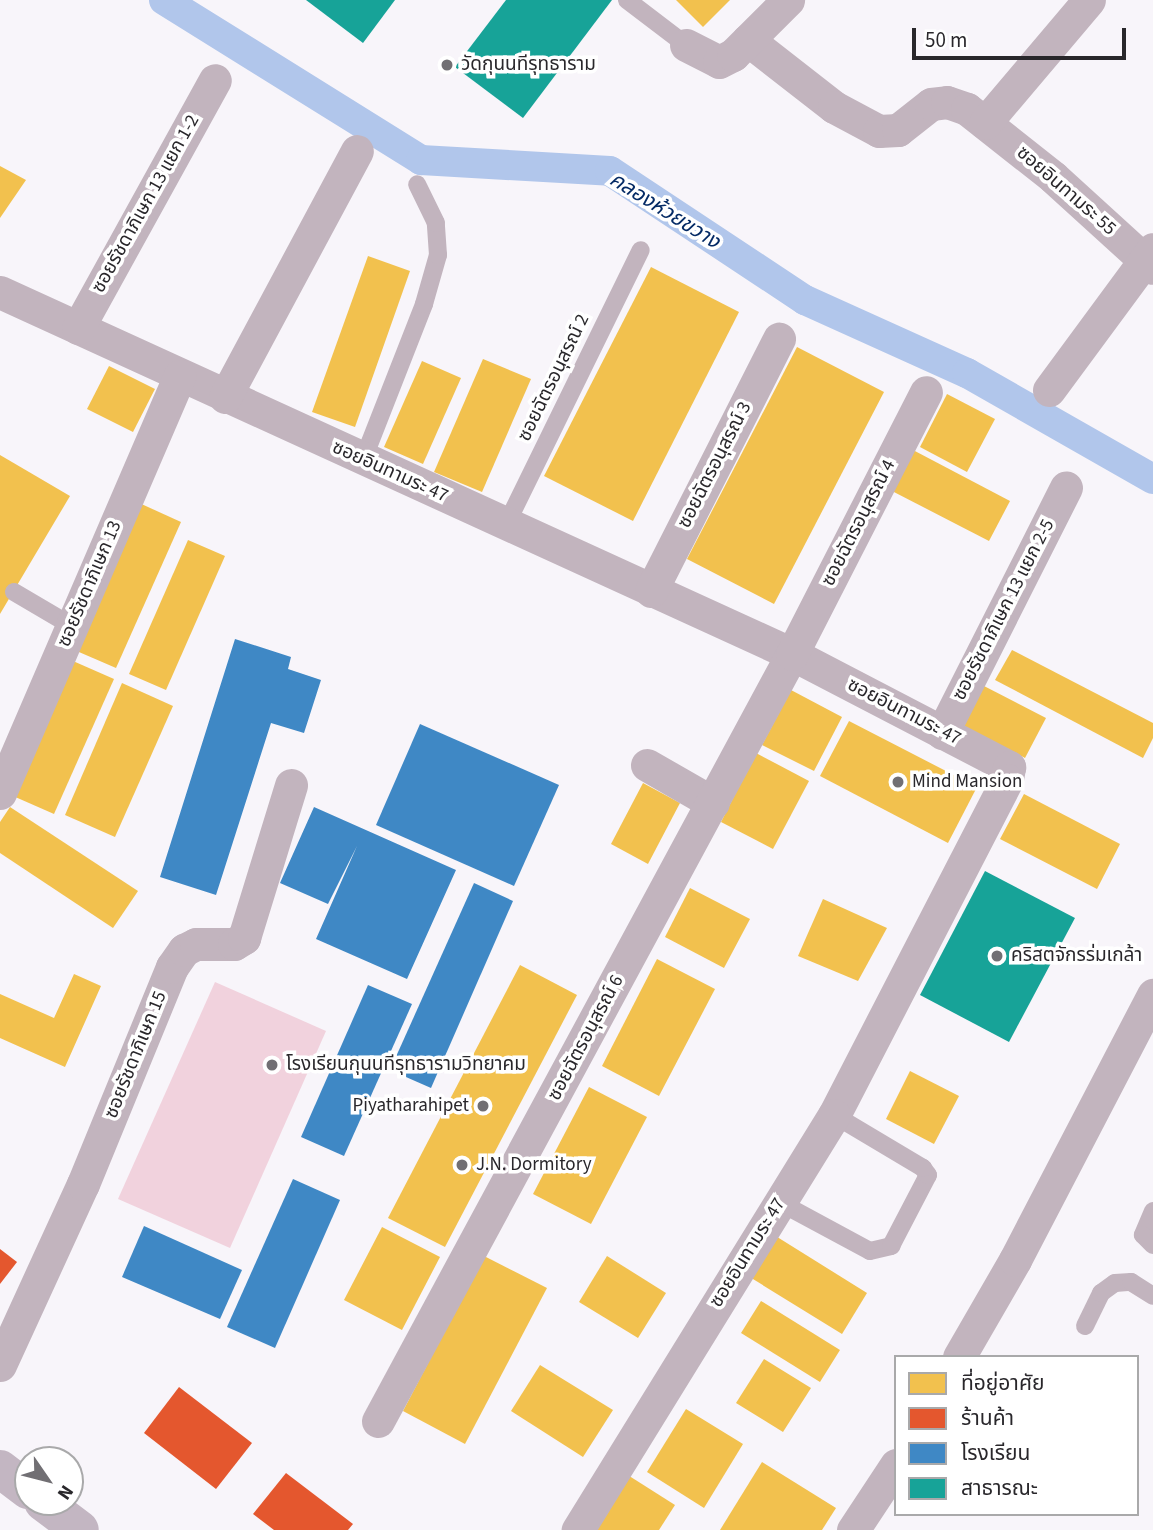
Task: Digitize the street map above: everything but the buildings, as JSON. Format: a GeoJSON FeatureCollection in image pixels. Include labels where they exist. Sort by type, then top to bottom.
{"type":"FeatureCollection","features":[{"type":"Feature","properties":{"kind":"main road"},"geometry":{"type":"LineString","coordinates":[[62,1516],[80,1530]]}},
{"type":"Feature","properties":{"kind":"street"},"geometry":{"type":"LineString","coordinates":[[686,45],[719,62],[748,40],[788,0]]}},
{"type":"Feature","properties":{"kind":"street"},"geometry":{"type":"LineString","coordinates":[[985,123],[1089,0]]}},
{"type":"Feature","properties":{"kind":"street","name":"ซอยอินทามระ 55"},"geometry":{"type":"LineString","coordinates":[[748,40],[834,107],[878,131],[898,130],[931,104],[947,102],[967,109],[1151,260],[1049,390]]}},
{"type":"Feature","properties":{"kind":"street","name":"ซอยรัชดาภิเษก 13 แยก 1-2"},"geometry":{"type":"LineString","coordinates":[[78,328],[215,80]]}},
{"type":"Feature","properties":{"kind":"street"},"geometry":{"type":"LineString","coordinates":[[225,397],[357,151]]}},
{"type":"Feature","properties":{"kind":"street","name":"ซอยอินทามระ 47"},"geometry":{"type":"LineString","coordinates":[[0,292],[792,654],[1009,767],[1007,780],[834,1115],[578,1530]]}},
{"type":"Feature","properties":{"kind":"street","name":"ซอยฉัตรอนุสรณ์ 3"},"geometry":{"type":"LineString","coordinates":[[651,591],[779,339]]}},
{"type":"Feature","properties":{"kind":"street","name":"ซอยรัชดาภิเษก 13"},"geometry":{"type":"LineString","coordinates":[[0,793],[180,376]]}},
{"type":"Feature","properties":{"kind":"street","name":"ซอยฉัตรอนุสรณ์ 4"},"geometry":{"type":"LineString","coordinates":[[792,654],[926,392]]}},
{"type":"Feature","properties":{"kind":"street","name":"ซอยรัชดาภิเษก 13 แยก 2-5"},"geometry":{"type":"LineString","coordinates":[[942,733],[1066,487]]}},
{"type":"Feature","properties":{"kind":"street","name":"ซอยฉัตรอนุสรณ์ 6"},"geometry":{"type":"LineString","coordinates":[[378,1421],[792,654]]}},
{"type":"Feature","properties":{"kind":"street"},"geometry":{"type":"LineString","coordinates":[[647,765],[713,803]]}},
{"type":"Feature","properties":{"kind":"street","name":"ซอยรัชดาภิเษก 15"},"geometry":{"type":"LineString","coordinates":[[0,1365],[83,1184],[172,967],[184,950],[196,944],[234,944],[244,938],[291,785]]}},
{"type":"Feature","properties":{"kind":"street"},"geometry":{"type":"LineString","coordinates":[[960,1355],[1153,995]]}},
{"type":"Feature","properties":{"kind":"street"},"geometry":{"type":"LineString","coordinates":[[853,1530],[894,1468]]}},
{"type":"Feature","properties":{"kind":"lane"},"geometry":{"type":"LineString","coordinates":[[627,0],[686,45]]}},
{"type":"Feature","properties":{"kind":"lane"},"geometry":{"type":"LineString","coordinates":[[363,460],[424,304],[438,255],[436,223],[417,184]]}},
{"type":"Feature","properties":{"kind":"lane","name":"ซอยฉัตรอนุสรณ์ 2"},"geometry":{"type":"LineString","coordinates":[[506,524],[641,250]]}},
{"type":"Feature","properties":{"kind":"lane"},"geometry":{"type":"LineString","coordinates":[[14,593],[72,626]]}},
{"type":"Feature","properties":{"kind":"lane"},"geometry":{"type":"LineString","coordinates":[[779,1202],[870,1251],[891,1246],[928,1175],[923,1168],[834,1115]]}},
{"type":"Feature","properties":{"kind":"lane"},"geometry":{"type":"LineString","coordinates":[[1153,1212],[1143,1235],[1153,1245]]}},
{"type":"Feature","properties":{"kind":"lane"},"geometry":{"type":"LineString","coordinates":[[1085,1325],[1101,1293],[1115,1283],[1131,1282],[1153,1296]]}},
{"type":"Feature","properties":{"kind":"shaded area"},"geometry":{"type":"Polygon","coordinates":[[[215,982],[326,1031],[230,1248],[118,1199],[215,982]]]}},
{"type":"Feature","properties":{"kind":"waterway","name":"คลองห้วยขวาง"},"geometry":{"type":"LineString","coordinates":[[164,0],[421,160],[610,171],[805,300],[967,373],[1153,479]]}},
{"type":"Feature","properties":{"kind":"place","name":"วัดกุนนทีรุทธาราม"},"geometry":{"type":"Point","coordinates":[447,65]}},
{"type":"Feature","properties":{"kind":"place","name":"Mind Mansion"},"geometry":{"type":"Point","coordinates":[898,782]}},
{"type":"Feature","properties":{"kind":"place","name":"คริสตจักรร่มเกล้า"},"geometry":{"type":"Point","coordinates":[997,956]}},
{"type":"Feature","properties":{"kind":"place","name":"โรงเรียนกุนนทีรุทธารามวิทยาคม"},"geometry":{"type":"Point","coordinates":[272,1065]}},
{"type":"Feature","properties":{"kind":"place","name":"Piyatharahipet"},"geometry":{"type":"Point","coordinates":[483,1106]}},
{"type":"Feature","properties":{"kind":"place","name":"J.N. Dormitory"},"geometry":{"type":"Point","coordinates":[462,1165]}}]}
